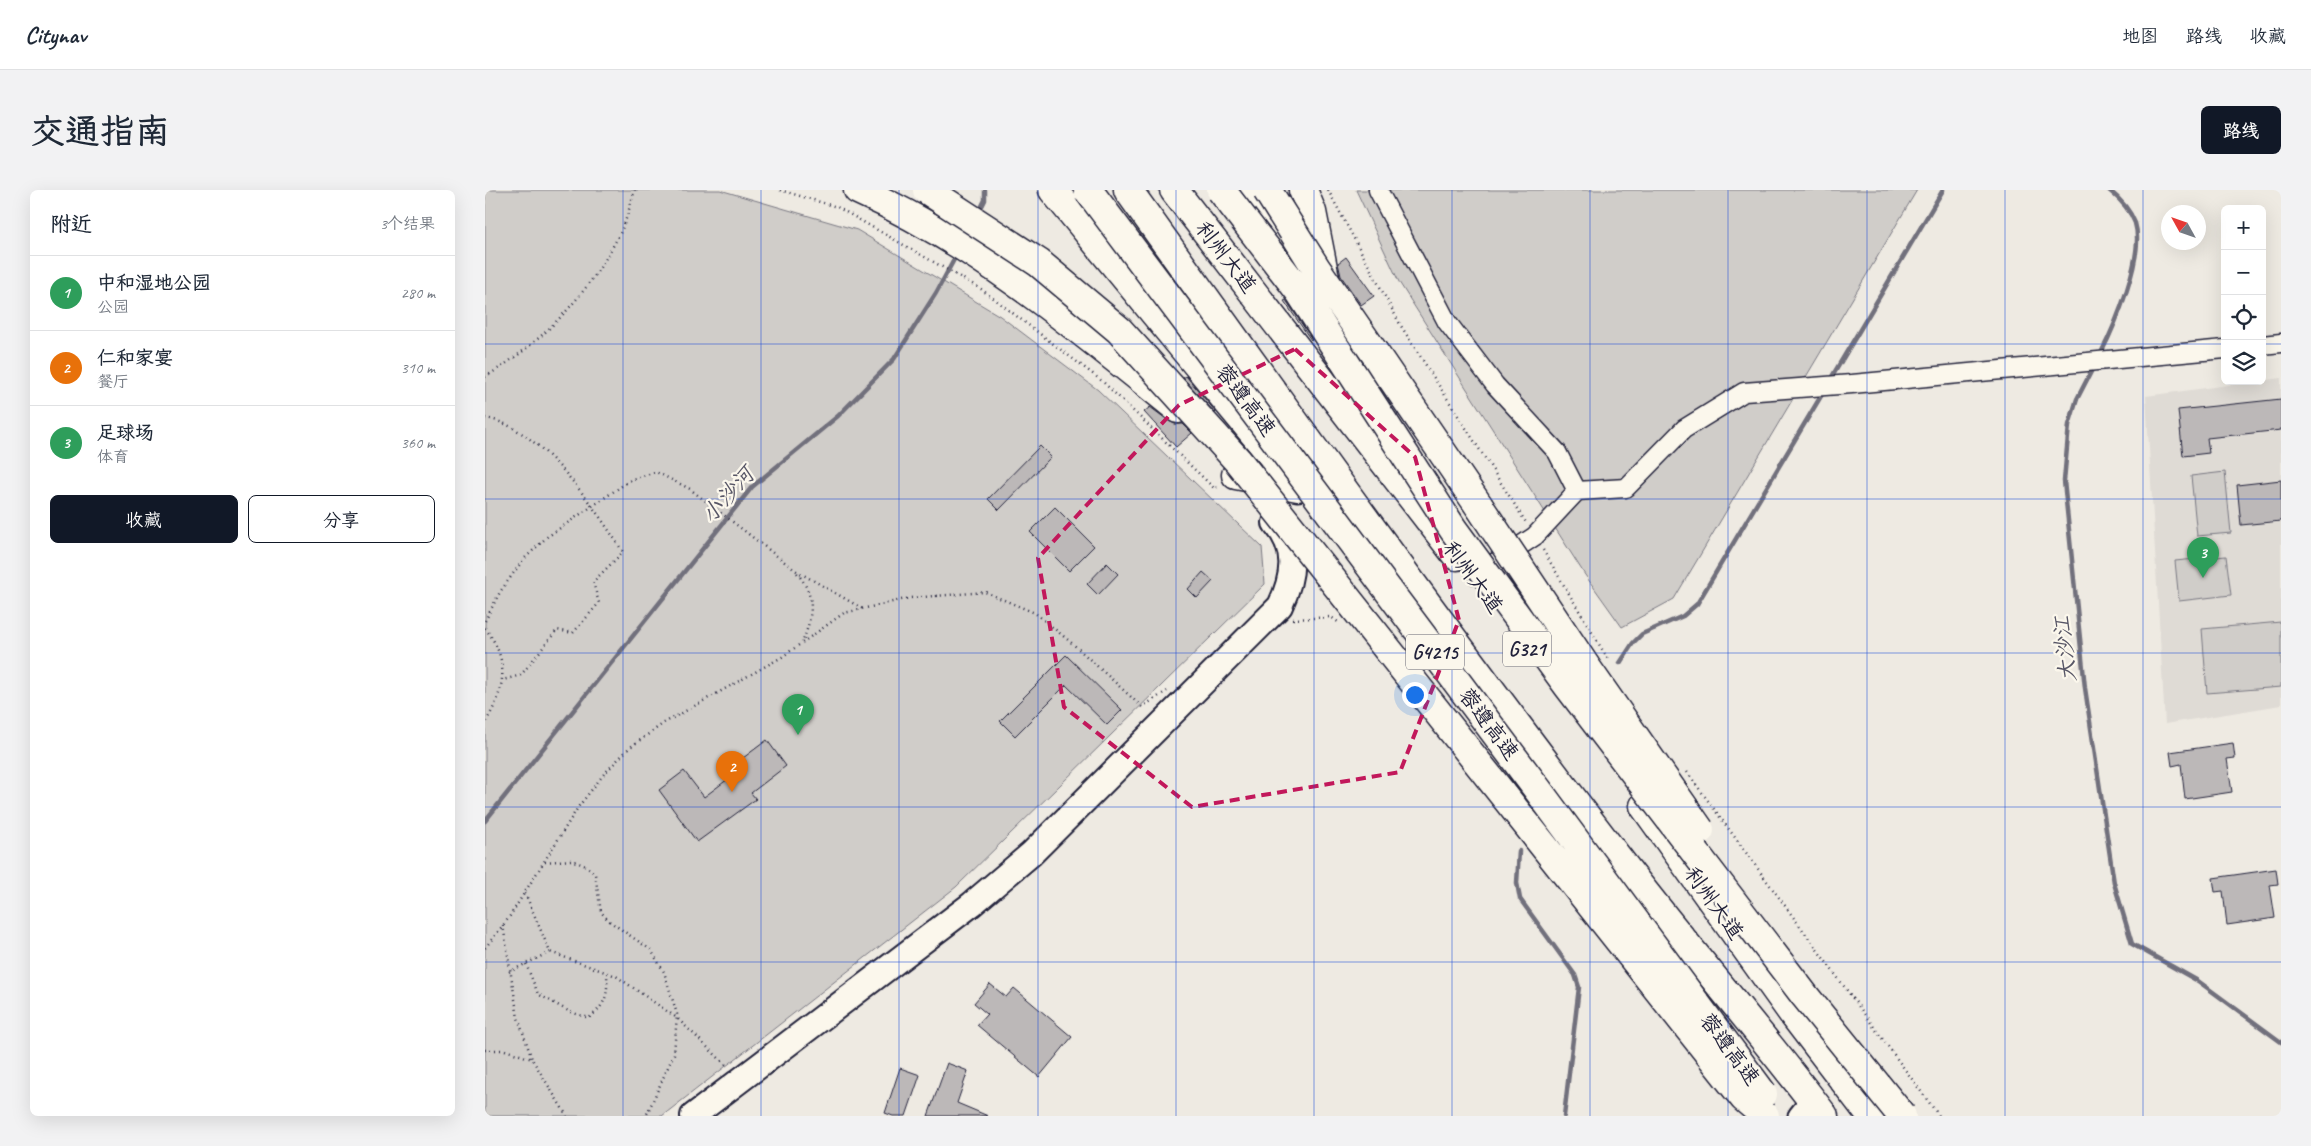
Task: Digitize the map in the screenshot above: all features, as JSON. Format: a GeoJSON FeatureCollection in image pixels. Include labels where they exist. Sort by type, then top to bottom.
{"type":"FeatureCollection","features":[{"type":"Feature","properties":{"kind":"highway"},"geometry":{"type":"LineString","coordinates":[[859,190],[942,234],[990,263],[1089,337],[1178,409]]}},
{"type":"Feature","properties":{"kind":"highway"},"geometry":{"type":"LineString","coordinates":[[927,190],[1039,263],[1119,330],[1231,454],[1744,1098],[1765,1116]]}},
{"type":"Feature","properties":{"kind":"highway"},"geometry":{"type":"LineString","coordinates":[[1053,190],[1298,487]]}},
{"type":"Feature","properties":{"kind":"highway","name":"蓉遵高速"},"geometry":{"type":"LineString","coordinates":[[1088,190],[1486,719],[1780,1116]]}},
{"type":"Feature","properties":{"kind":"highway","name":"利州大道"},"geometry":{"type":"LineString","coordinates":[[1129,190],[1369,526],[1629,873],[1812,1111]]}},
{"type":"Feature","properties":{"kind":"highway","name":"利州大道"},"geometry":{"type":"LineString","coordinates":[[1174,190],[1447,542],[1600,744],[1793,1014],[1871,1116]]}},
{"type":"Feature","properties":{"kind":"highway"},"geometry":{"type":"LineString","coordinates":[[1221,190],[1299,291],[1453,529],[1568,686],[1805,996],[1902,1116]]}},
{"type":"Feature","properties":{"kind":"highway"},"geometry":{"type":"LineString","coordinates":[[1245,190],[1330,304],[1447,542]]}},
{"type":"Feature","properties":{"kind":"highway"},"geometry":{"type":"LineString","coordinates":[[1267,190],[1316,268],[1425,431],[1746,896],[1805,996]]}},
{"type":"Feature","properties":{"kind":"highway"},"geometry":{"type":"LineString","coordinates":[[1303,190],[1312,212],[1330,304]]}},
{"type":"Feature","properties":{"kind":"highway"},"geometry":{"type":"LineString","coordinates":[[1232,474],[1298,487],[1369,526]]}},
{"type":"Feature","properties":{"kind":"main road"},"geometry":{"type":"LineString","coordinates":[[693,1116],[972,904],[1031,854],[1280,606],[1289,587],[1291,548],[1285,534],[1178,409]]}},
{"type":"Feature","properties":{"kind":"street"},"geometry":{"type":"LineString","coordinates":[[1378,190],[1447,322],[1495,386],[1557,452],[1577,491]]}},
{"type":"Feature","properties":{"kind":"street"},"geometry":{"type":"LineString","coordinates":[[2266,345],[2281,343]]}},
{"type":"Feature","properties":{"kind":"street"},"geometry":{"type":"LineString","coordinates":[[1473,577],[1535,536],[1577,491],[1626,488],[1683,429],[1744,392],[1852,384],[2221,349]]}},
{"type":"Feature","properties":{"kind":"path"},"geometry":{"type":"LineString","coordinates":[[485,377],[510,362],[559,321],[589,286],[619,236],[635,190]]}},
{"type":"Feature","properties":{"kind":"path"},"geometry":{"type":"LineString","coordinates":[[780,190],[837,207],[981,288],[1102,381],[1215,489],[1232,474]]}},
{"type":"Feature","properties":{"kind":"path"},"geometry":{"type":"LineString","coordinates":[[1328,190],[1401,326],[1535,536],[1611,664]]}},
{"type":"Feature","properties":{"kind":"path"},"geometry":{"type":"LineString","coordinates":[[485,418],[497,420],[533,442],[570,478],[593,505],[623,552],[593,582],[599,603],[573,632],[557,630],[521,675],[503,680]]}},
{"type":"Feature","properties":{"kind":"path"},"geometry":{"type":"LineString","coordinates":[[485,621],[500,592],[523,560],[547,537],[631,479],[656,472],[690,489],[795,570],[863,609]]}},
{"type":"Feature","properties":{"kind":"path"},"geometry":{"type":"LineString","coordinates":[[795,570],[809,588],[811,620],[802,643]]}},
{"type":"Feature","properties":{"kind":"path"},"geometry":{"type":"LineString","coordinates":[[485,948],[525,893],[579,806],[604,774],[629,748],[663,724],[782,657],[845,613],[910,598],[985,592],[1035,613],[1073,644],[1142,707],[1167,691]]}},
{"type":"Feature","properties":{"kind":"path"},"geometry":{"type":"LineString","coordinates":[[1288,619],[1331,617],[1344,627]]}},
{"type":"Feature","properties":{"kind":"path"},"geometry":{"type":"LineString","coordinates":[[485,628],[495,640],[503,664],[503,680],[492,712],[485,723]]}},
{"type":"Feature","properties":{"kind":"path"},"geometry":{"type":"LineString","coordinates":[[1686,770],[1939,1116]]}},
{"type":"Feature","properties":{"kind":"path"},"geometry":{"type":"LineString","coordinates":[[545,862],[571,860],[586,866],[595,874],[601,912],[609,921],[651,950],[664,972],[677,1018],[674,1054],[646,1116]]}},
{"type":"Feature","properties":{"kind":"path"},"geometry":{"type":"LineString","coordinates":[[525,893],[550,952]]}},
{"type":"Feature","properties":{"kind":"path"},"geometry":{"type":"LineString","coordinates":[[503,925],[509,972],[518,1018],[532,1059],[567,1116]]}},
{"type":"Feature","properties":{"kind":"path"},"geometry":{"type":"LineString","coordinates":[[509,972],[550,952],[616,976],[677,1018],[708,1046],[740,1080]]}},
{"type":"Feature","properties":{"kind":"path"},"geometry":{"type":"LineString","coordinates":[[526,964],[538,994],[570,1012],[589,1018],[602,1007],[607,987],[607,972]]}},
{"type":"Feature","properties":{"kind":"path"},"geometry":{"type":"LineString","coordinates":[[485,1050],[505,1050],[532,1059]]}},
{"type":"Feature","properties":{"kind":"highlighted area"},"geometry":{"type":"Polygon","coordinates":[[[1295,349],[1415,457],[1459,620],[1400,772],[1192,807],[1064,707],[1038,558],[1179,405],[1295,349]]]}},
{"type":"Feature","properties":{"kind":"shaded area"},"geometry":{"type":"Polygon","coordinates":[[[485,190],[720,190],[857,230],[1000,316],[1098,390],[1262,547],[1265,584],[956,887],[662,1116],[485,1116],[485,190]]]}},
{"type":"Feature","properties":{"kind":"shaded area"},"geometry":{"type":"Polygon","coordinates":[[[1356,190],[1917,190],[1674,599],[1622,627],[1585,575],[1399,282],[1356,190]]]}},
{"type":"Feature","properties":{"kind":"shaded area"},"geometry":{"type":"Polygon","coordinates":[[[2281,378],[2281,705],[2165,724],[2146,396],[2228,385],[2266,385],[2266,380],[2281,378]]]}},
{"type":"Feature","properties":{"kind":"shaded area"},"geometry":{"type":"Polygon","coordinates":[[[2225,472],[2231,533],[2197,536],[2191,476],[2225,472]]]}},
{"type":"Feature","properties":{"kind":"shaded area"},"geometry":{"type":"Polygon","coordinates":[[[2226,556],[2231,595],[2179,601],[2175,561],[2226,556]]]}},
{"type":"Feature","properties":{"kind":"shaded area"},"geometry":{"type":"Polygon","coordinates":[[[2281,622],[2281,687],[2207,693],[2202,629],[2281,622]]]}},
{"type":"Feature","properties":{"kind":"building"},"geometry":{"type":"Polygon","coordinates":[[[1346,257],[1374,296],[1361,305],[1341,276],[1338,263],[1346,257]]]}},
{"type":"Feature","properties":{"kind":"building"},"geometry":{"type":"Polygon","coordinates":[[[1286,300],[1312,339],[1311,340],[1284,301],[1286,300]]]}},
{"type":"Feature","properties":{"kind":"building"},"geometry":{"type":"Polygon","coordinates":[[[1186,376],[1216,412],[1215,413],[1183,378],[1186,376]]]}},
{"type":"Feature","properties":{"kind":"building"},"geometry":{"type":"Polygon","coordinates":[[[2281,399],[2281,430],[2207,438],[2209,453],[2183,456],[2178,410],[2281,399]]]}},
{"type":"Feature","properties":{"kind":"building"},"geometry":{"type":"Polygon","coordinates":[[[1150,407],[1169,421],[1175,424],[1183,424],[1192,433],[1176,447],[1144,412],[1150,407]]]}},
{"type":"Feature","properties":{"kind":"building"},"geometry":{"type":"Polygon","coordinates":[[[1040,446],[1051,457],[999,510],[988,499],[1040,446]]]}},
{"type":"Feature","properties":{"kind":"building"},"geometry":{"type":"Polygon","coordinates":[[[2281,480],[2281,521],[2241,525],[2237,485],[2281,480]]]}},
{"type":"Feature","properties":{"kind":"building"},"geometry":{"type":"Polygon","coordinates":[[[1055,507],[1094,546],[1069,571],[1030,532],[1055,507]]]}},
{"type":"Feature","properties":{"kind":"building"},"geometry":{"type":"Polygon","coordinates":[[[1107,563],[1118,574],[1098,595],[1087,584],[1107,563]]]}},
{"type":"Feature","properties":{"kind":"building"},"geometry":{"type":"Polygon","coordinates":[[[1203,572],[1213,581],[1197,598],[1188,589],[1203,572]]]}},
{"type":"Feature","properties":{"kind":"building"},"geometry":{"type":"Polygon","coordinates":[[[1066,655],[1122,710],[1107,725],[1066,685],[1015,736],[1000,721],[1066,655]]]}},
{"type":"Feature","properties":{"kind":"building"},"geometry":{"type":"Polygon","coordinates":[[[767,740],[786,766],[751,793],[756,799],[697,842],[659,790],[684,771],[704,797],[736,773],[731,767],[767,740]]]}},
{"type":"Feature","properties":{"kind":"building"},"geometry":{"type":"Polygon","coordinates":[[[2233,743],[2235,758],[2227,759],[2232,792],[2185,799],[2181,764],[2172,766],[2170,752],[2233,743]]]}},
{"type":"Feature","properties":{"kind":"building"},"geometry":{"type":"Polygon","coordinates":[[[2276,869],[2278,884],[2270,885],[2275,918],[2227,925],[2223,891],[2215,892],[2213,878],[2276,869]]]}},
{"type":"Feature","properties":{"kind":"building"},"geometry":{"type":"Polygon","coordinates":[[[990,984],[1006,997],[1014,988],[1072,1037],[1039,1077],[977,1025],[987,1014],[974,1003],[990,984]]]}},
{"type":"Feature","properties":{"kind":"building"},"geometry":{"type":"Polygon","coordinates":[[[947,1063],[968,1071],[957,1103],[988,1116],[928,1116],[947,1063]]]}},
{"type":"Feature","properties":{"kind":"building"},"geometry":{"type":"Polygon","coordinates":[[[900,1068],[920,1075],[906,1116],[893,1116],[885,1113],[900,1068]]]}},
{"type":"Feature","properties":{"kind":"waterway","name":"小沙河"},"geometry":{"type":"LineString","coordinates":[[979,212],[985,200],[985,190]]}},
{"type":"Feature","properties":{"kind":"waterway"},"geometry":{"type":"LineString","coordinates":[[1830,380],[1943,190]]}},
{"type":"Feature","properties":{"kind":"waterway","name":"大沙江"},"geometry":{"type":"LineString","coordinates":[[2100,355],[2127,290],[2136,253],[2137,237],[2135,223],[2130,214],[2121,201],[2109,190]]}},
{"type":"Feature","properties":{"kind":"waterway","name":"小沙河"},"geometry":{"type":"LineString","coordinates":[[485,821],[752,487],[838,416],[894,359],[936,293],[957,254]]}},
{"type":"Feature","properties":{"kind":"waterway","name":"大沙江"},"geometry":{"type":"LineString","coordinates":[[2094,366],[2077,399],[2069,425],[2064,481],[2085,688],[2114,883],[2132,944],[2198,981],[2281,1042]]}},
{"type":"Feature","properties":{"kind":"waterway"},"geometry":{"type":"LineString","coordinates":[[1620,663],[1633,643],[1642,634],[1683,616],[1697,604],[1824,391]]}},
{"type":"Feature","properties":{"kind":"waterway"},"geometry":{"type":"LineString","coordinates":[[1519,851],[1517,883],[1520,899],[1575,975],[1579,987],[1564,1116]]}},
{"type":"Feature","properties":{"kind":"place","name":"足球场"},"geometry":{"type":"Point","coordinates":[2203,578]}},
{"type":"Feature","properties":{"kind":"place","name":"中和湿地公园"},"geometry":{"type":"Point","coordinates":[798,735]}},
{"type":"Feature","properties":{"kind":"place","name":"仁和家宴"},"geometry":{"type":"Point","coordinates":[732,792]}}]}
